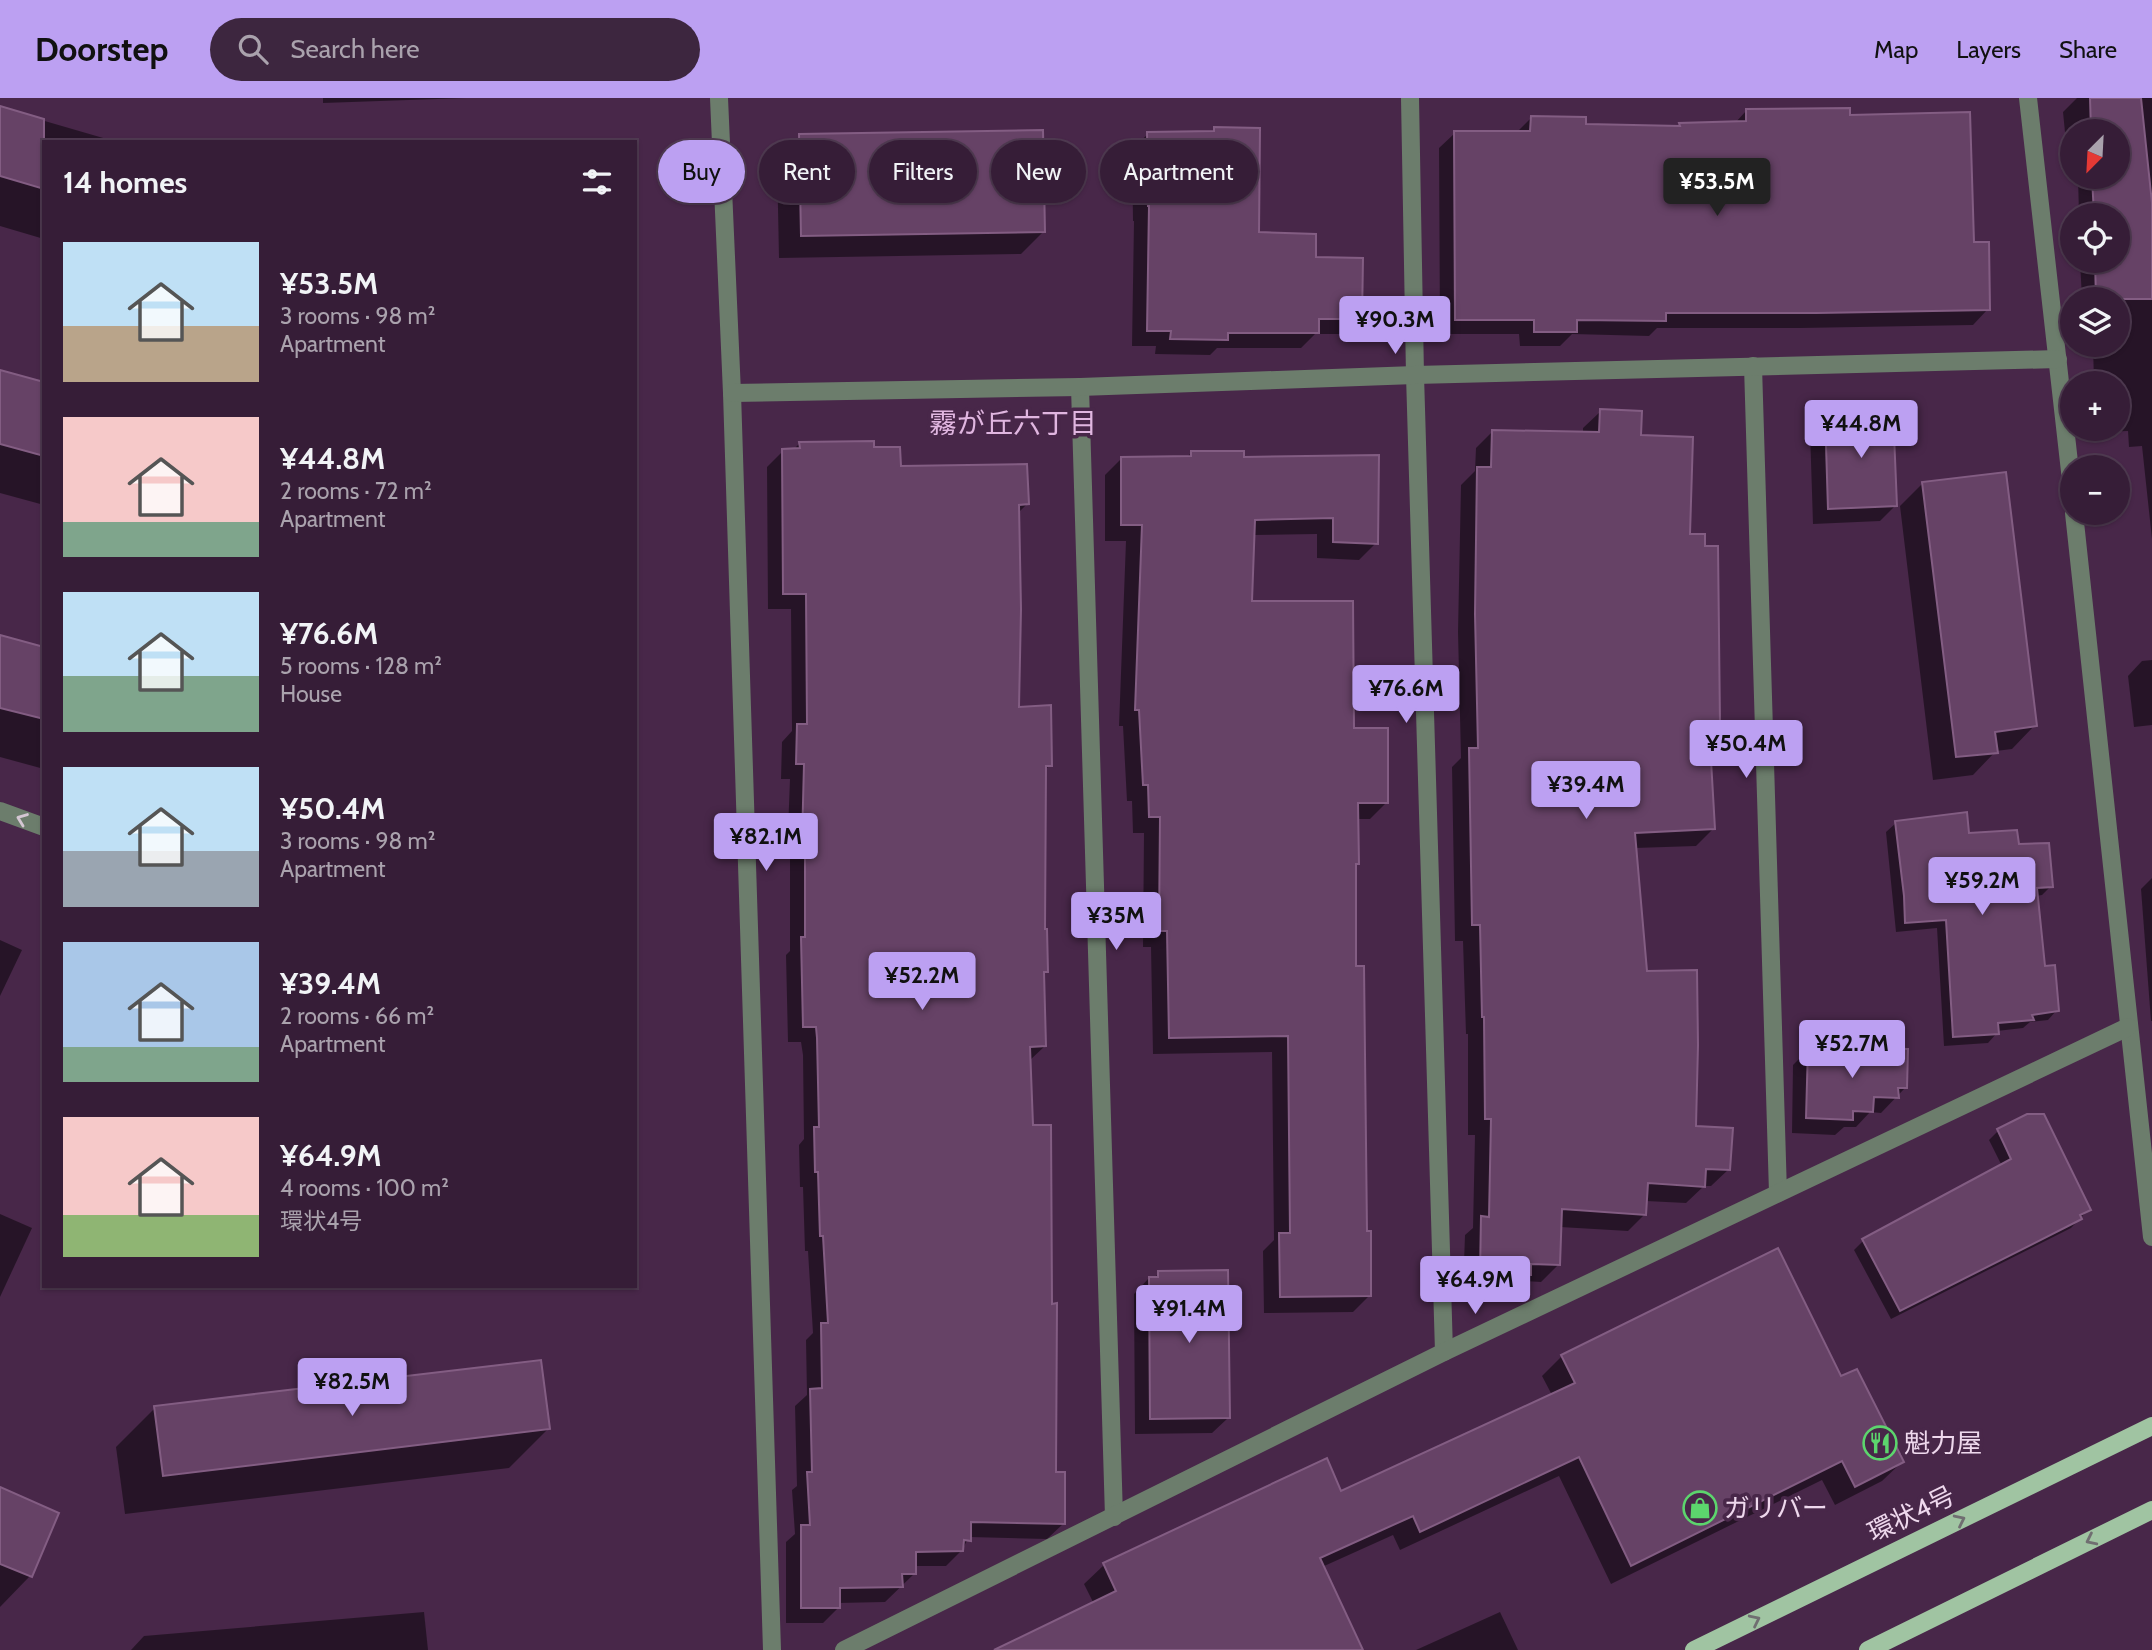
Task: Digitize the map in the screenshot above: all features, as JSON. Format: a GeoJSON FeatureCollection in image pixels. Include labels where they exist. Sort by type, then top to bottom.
{"type":"FeatureCollection","features":[{"type":"Feature","properties":{"kind":"main road","name":"環状4号"},"geometry":{"type":"LineString","coordinates":[[1694,1650],[2152,1426]]}},
{"type":"Feature","properties":{"kind":"main road"},"geometry":{"type":"LineString","coordinates":[[1868,1650],[2152,1510]]}},
{"type":"Feature","properties":{"kind":"street"},"geometry":{"type":"LineString","coordinates":[[719,98],[732,393],[772,1650]]}},
{"type":"Feature","properties":{"kind":"street"},"geometry":{"type":"LineString","coordinates":[[1410,98],[1415,374],[1444,1352]]}},
{"type":"Feature","properties":{"kind":"street"},"geometry":{"type":"LineString","coordinates":[[2028,98],[2068,455]]}},
{"type":"Feature","properties":{"kind":"street"},"geometry":{"type":"LineString","coordinates":[[732,393],[1080,387],[1415,374],[2058,359]]}},
{"type":"Feature","properties":{"kind":"street"},"geometry":{"type":"LineString","coordinates":[[1753,366],[1778,1193]]}},
{"type":"Feature","properties":{"kind":"street"},"geometry":{"type":"LineString","coordinates":[[1080,387],[1114,1517]]}},
{"type":"Feature","properties":{"kind":"street"},"geometry":{"type":"LineString","coordinates":[[2075,525],[2152,1237]]}},
{"type":"Feature","properties":{"kind":"street"},"geometry":{"type":"LineString","coordinates":[[0,811],[42,826]]}},
{"type":"Feature","properties":{"kind":"street"},"geometry":{"type":"LineString","coordinates":[[844,1650],[1444,1352],[2128,1027]]}},
{"type":"Feature","properties":{"kind":"building"},"geometry":{"type":"Polygon","coordinates":[[[2090,98],[2141,98],[2152,203],[2152,299],[2130,299],[2130,287],[2096,287],[2095,273],[2130,273],[2130,203],[2093,203],[2093,189],[2130,189],[2130,119],[2091,119],[2090,98]]]}},
{"type":"Feature","properties":{"kind":"building"},"geometry":{"type":"Polygon","coordinates":[[[0,106],[44,119],[42,188],[0,176],[0,106]]]}},
{"type":"Feature","properties":{"kind":"building"},"geometry":{"type":"Polygon","coordinates":[[[1850,108],[1850,115],[1970,112],[1974,242],[1989,242],[1990,310],[1666,313],[1666,321],[1577,320],[1577,332],[1534,332],[1534,320],[1455,320],[1454,131],[1530,131],[1531,116],[1586,117],[1586,124],[1680,126],[1679,123],[1746,121],[1746,109],[1850,108]]]}},
{"type":"Feature","properties":{"kind":"building"},"geometry":{"type":"Polygon","coordinates":[[[1214,127],[1260,128],[1259,232],[1316,234],[1316,257],[1363,258],[1362,319],[1319,319],[1319,333],[1228,333],[1228,340],[1170,339],[1171,331],[1147,331],[1148,203],[1258,203],[1258,140],[1147,140],[1147,132],[1214,131],[1214,127]]]}},
{"type":"Feature","properties":{"kind":"building"},"geometry":{"type":"Polygon","coordinates":[[[1043,130],[1043,140],[991,140],[991,203],[1044,203],[1045,232],[801,236],[800,203],[855,203],[855,140],[799,140],[799,134],[1043,130]]]}},
{"type":"Feature","properties":{"kind":"building"},"geometry":{"type":"Polygon","coordinates":[[[0,370],[42,381],[42,455],[0,444],[0,370]]]}},
{"type":"Feature","properties":{"kind":"building"},"geometry":{"type":"Polygon","coordinates":[[[1600,409],[1642,411],[1641,435],[1693,437],[1690,534],[1705,534],[1705,546],[1718,546],[1720,725],[1709,726],[1715,829],[1635,833],[1647,971],[1697,970],[1696,1126],[1733,1128],[1730,1170],[1706,1169],[1705,1187],[1648,1183],[1646,1215],[1562,1209],[1560,1265],[1531,1264],[1531,1275],[1480,1274],[1481,1216],[1489,1217],[1491,1119],[1485,1119],[1480,925],[1472,925],[1469,748],[1478,748],[1475,614],[1477,467],[1491,467],[1492,430],[1599,432],[1600,409]]]}},
{"type":"Feature","properties":{"kind":"building"},"geometry":{"type":"Polygon","coordinates":[[[1893,410],[1897,506],[1828,509],[1825,413],[1893,410]]]}},
{"type":"Feature","properties":{"kind":"building"},"geometry":{"type":"Polygon","coordinates":[[[874,441],[874,447],[900,447],[901,466],[1027,464],[1029,504],[1019,505],[1019,707],[1051,705],[1052,766],[1046,766],[1046,1046],[1030,1047],[1033,1125],[1051,1125],[1052,1304],[1057,1303],[1056,1472],[1065,1472],[1065,1524],[971,1522],[971,1541],[964,1540],[963,1551],[916,1552],[916,1574],[902,1574],[903,1587],[840,1588],[840,1608],[801,1608],[801,1525],[810,1525],[807,1472],[812,1472],[810,1389],[822,1388],[821,1323],[828,1323],[823,1236],[820,1236],[818,1172],[815,1172],[814,1127],[819,1127],[817,1038],[816,1027],[803,1027],[801,937],[805,937],[805,842],[802,842],[804,764],[796,764],[797,724],[807,724],[806,594],[783,594],[782,449],[800,448],[799,442],[874,441]]]}},
{"type":"Feature","properties":{"kind":"building"},"geometry":{"type":"Polygon","coordinates":[[[1191,451],[1244,451],[1244,457],[1379,455],[1378,544],[1333,542],[1333,518],[1255,520],[1252,601],[1353,601],[1354,728],[1388,728],[1388,803],[1358,803],[1359,864],[1356,864],[1356,966],[1364,966],[1367,1231],[1371,1231],[1371,1296],[1280,1297],[1279,1233],[1290,1233],[1288,1036],[1169,1038],[1167,931],[1159,931],[1160,817],[1149,817],[1148,785],[1143,785],[1139,710],[1135,710],[1142,525],[1121,525],[1121,457],[1191,456],[1191,451]]]}},
{"type":"Feature","properties":{"kind":"building"},"geometry":{"type":"Polygon","coordinates":[[[2006,472],[2037,726],[1995,732],[1998,753],[1956,757],[1922,482],[2006,472]]]}},
{"type":"Feature","properties":{"kind":"building"},"geometry":{"type":"Polygon","coordinates":[[[0,635],[42,646],[42,718],[0,708],[0,635]]]}},
{"type":"Feature","properties":{"kind":"building"},"geometry":{"type":"Polygon","coordinates":[[[1967,812],[1969,833],[2017,830],[2019,844],[2049,843],[2053,887],[2037,888],[2045,966],[2055,965],[2059,1011],[2032,1015],[2034,1020],[1998,1023],[1999,1034],[1953,1037],[1946,920],[1905,923],[1895,821],[1967,812]]]}},
{"type":"Feature","properties":{"kind":"building"},"geometry":{"type":"Polygon","coordinates":[[[1808,1047],[1908,1049],[1907,1088],[1898,1088],[1899,1098],[1874,1097],[1873,1112],[1853,1111],[1853,1120],[1806,1118],[1808,1047]]]}},
{"type":"Feature","properties":{"kind":"building"},"geometry":{"type":"Polygon","coordinates":[[[2027,1114],[2044,1114],[2091,1210],[2080,1215],[2082,1219],[1900,1311],[1862,1239],[2011,1159],[1997,1129],[2027,1114]]]}},
{"type":"Feature","properties":{"kind":"building"},"geometry":{"type":"Polygon","coordinates":[[[1778,1248],[1841,1376],[1857,1369],[1904,1462],[1855,1487],[1842,1461],[1631,1566],[1579,1457],[1420,1532],[1413,1516],[1320,1558],[1363,1650],[994,1650],[1116,1591],[1103,1563],[1327,1458],[1341,1491],[1575,1383],[1561,1355],[1778,1248]]]}},
{"type":"Feature","properties":{"kind":"building"},"geometry":{"type":"Polygon","coordinates":[[[1228,1270],[1230,1418],[1150,1419],[1149,1277],[1158,1277],[1158,1271],[1228,1270]]]}},
{"type":"Feature","properties":{"kind":"building"},"geometry":{"type":"Polygon","coordinates":[[[541,1360],[550,1429],[163,1476],[154,1406],[541,1360]]]}},
{"type":"Feature","properties":{"kind":"building"},"geometry":{"type":"Polygon","coordinates":[[[0,1487],[59,1513],[32,1577],[0,1564],[0,1487]]]}},
{"type":"Feature","properties":{"kind":"place","name":"魁力屋"},"geometry":{"type":"Point","coordinates":[1880,1443]}},
{"type":"Feature","properties":{"kind":"place","name":"ガリバー"},"geometry":{"type":"Point","coordinates":[1700,1508]}},
{"type":"Feature","properties":{"kind":"district","name":"霧が丘六丁目"},"geometry":{"type":"Point","coordinates":[1013,423]}}]}
